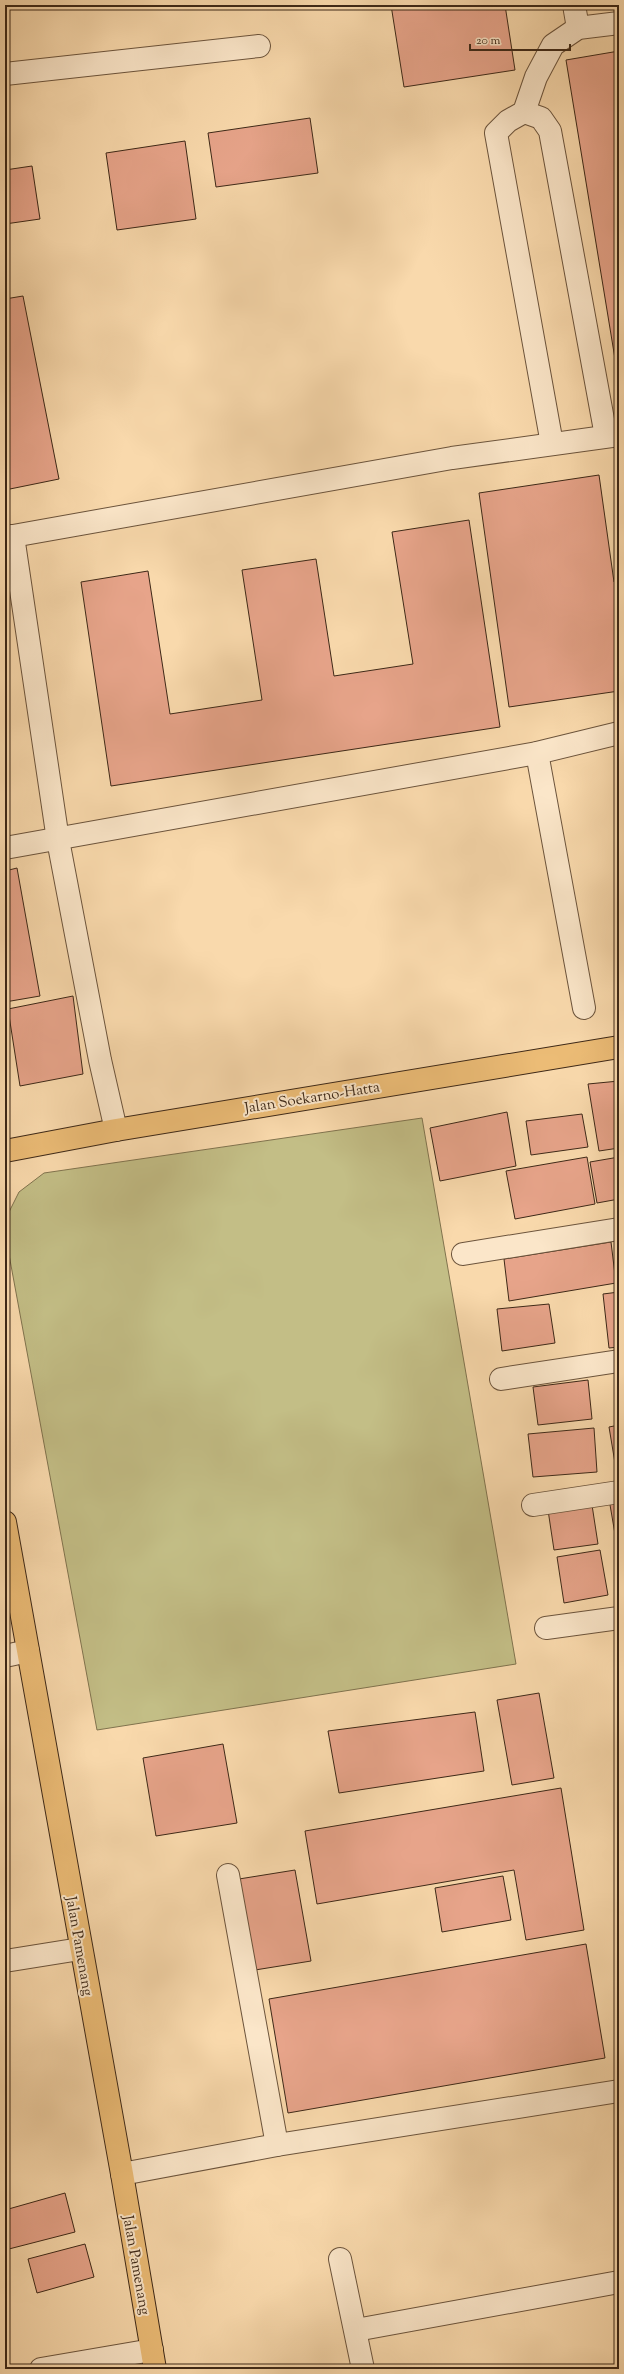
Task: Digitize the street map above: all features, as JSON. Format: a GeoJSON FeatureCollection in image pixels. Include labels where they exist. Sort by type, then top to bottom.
{"type":"FeatureCollection","features":[{"type":"Feature","properties":{"kind":"main road","name":"Jalan Soekarno-Hatta"},"geometry":{"type":"LineString","coordinates":[[5,1151],[116,1130],[619,1047]]}},
{"type":"Feature","properties":{"kind":"main road","name":"Jalan Pamenang"},"geometry":{"type":"LineString","coordinates":[[5,1522],[80,1949],[122,2174],[153,2359]]}},
{"type":"Feature","properties":{"kind":"street"},"geometry":{"type":"LineString","coordinates":[[574,5],[578,28]]}},
{"type":"Feature","properties":{"kind":"street"},"geometry":{"type":"LineString","coordinates":[[552,444],[496,132],[508,121],[524,112],[536,77],[553,45],[578,28],[619,23]]}},
{"type":"Feature","properties":{"kind":"street"},"geometry":{"type":"LineString","coordinates":[[5,74],[259,46]]}},
{"type":"Feature","properties":{"kind":"street"},"geometry":{"type":"LineString","coordinates":[[116,1130],[100,1060],[58,840],[9,536],[452,458],[613,436],[550,131],[541,118],[524,112]]}},
{"type":"Feature","properties":{"kind":"street"},"geometry":{"type":"LineString","coordinates":[[5,848],[58,840],[537,753],[619,733]]}},
{"type":"Feature","properties":{"kind":"street"},"geometry":{"type":"LineString","coordinates":[[537,753],[584,1008]]}},
{"type":"Feature","properties":{"kind":"street"},"geometry":{"type":"LineString","coordinates":[[463,1254],[619,1229]]}},
{"type":"Feature","properties":{"kind":"street"},"geometry":{"type":"LineString","coordinates":[[501,1379],[619,1361]]}},
{"type":"Feature","properties":{"kind":"street"},"geometry":{"type":"LineString","coordinates":[[533,1505],[619,1492]]}},
{"type":"Feature","properties":{"kind":"street"},"geometry":{"type":"LineString","coordinates":[[546,1628],[619,1618]]}},
{"type":"Feature","properties":{"kind":"street"},"geometry":{"type":"LineString","coordinates":[[5,1656],[28,1651]]}},
{"type":"Feature","properties":{"kind":"street"},"geometry":{"type":"LineString","coordinates":[[228,1875],[277,2145]]}},
{"type":"Feature","properties":{"kind":"street"},"geometry":{"type":"LineString","coordinates":[[5,1961],[80,1949]]}},
{"type":"Feature","properties":{"kind":"street"},"geometry":{"type":"LineString","coordinates":[[122,2174],[277,2145],[619,2091]]}},
{"type":"Feature","properties":{"kind":"street"},"geometry":{"type":"LineString","coordinates":[[340,2259],[363,2369]]}},
{"type":"Feature","properties":{"kind":"street"},"geometry":{"type":"LineString","coordinates":[[356,2330],[619,2282]]}},
{"type":"Feature","properties":{"kind":"street"},"geometry":{"type":"LineString","coordinates":[[41,2369],[153,2359]]}},
{"type":"Feature","properties":{"kind":"shaded area"},"geometry":{"type":"Polygon","coordinates":[[[422,1118],[516,1664],[97,1730],[5,1233],[5,1220],[19,1192],[44,1173],[422,1118]]]}},
{"type":"Feature","properties":{"kind":"building"},"geometry":{"type":"Polygon","coordinates":[[[391,5],[505,5],[515,70],[404,87],[391,5]]]}},
{"type":"Feature","properties":{"kind":"building"},"geometry":{"type":"Polygon","coordinates":[[[619,51],[619,364],[616,365],[566,60],[619,51]]]}},
{"type":"Feature","properties":{"kind":"building"},"geometry":{"type":"Polygon","coordinates":[[[310,118],[318,173],[216,187],[208,133],[310,118]]]}},
{"type":"Feature","properties":{"kind":"building"},"geometry":{"type":"Polygon","coordinates":[[[185,141],[196,219],[117,230],[106,153],[185,141]]]}},
{"type":"Feature","properties":{"kind":"building"},"geometry":{"type":"Polygon","coordinates":[[[32,166],[40,219],[5,224],[5,170],[32,166]]]}},
{"type":"Feature","properties":{"kind":"building"},"geometry":{"type":"Polygon","coordinates":[[[23,296],[59,479],[5,490],[5,299],[23,296]]]}},
{"type":"Feature","properties":{"kind":"building"},"geometry":{"type":"Polygon","coordinates":[[[599,475],[614,582],[619,582],[619,691],[509,707],[479,493],[599,475]]]}},
{"type":"Feature","properties":{"kind":"building"},"geometry":{"type":"Polygon","coordinates":[[[469,520],[500,727],[111,786],[81,582],[148,571],[170,714],[262,700],[242,570],[316,559],[334,676],[413,664],[392,532],[469,520]]]}},
{"type":"Feature","properties":{"kind":"building"},"geometry":{"type":"Polygon","coordinates":[[[17,868],[40,996],[5,1002],[5,871],[17,868]]]}},
{"type":"Feature","properties":{"kind":"building"},"geometry":{"type":"Polygon","coordinates":[[[73,996],[83,1074],[20,1086],[8,1009],[73,996]]]}},
{"type":"Feature","properties":{"kind":"building"},"geometry":{"type":"Polygon","coordinates":[[[619,1081],[619,1148],[599,1151],[588,1084],[619,1081]]]}},
{"type":"Feature","properties":{"kind":"building"},"geometry":{"type":"Polygon","coordinates":[[[507,1112],[516,1166],[440,1181],[430,1128],[507,1112]]]}},
{"type":"Feature","properties":{"kind":"building"},"geometry":{"type":"Polygon","coordinates":[[[582,1114],[588,1147],[531,1155],[526,1121],[582,1114]]]}},
{"type":"Feature","properties":{"kind":"building"},"geometry":{"type":"Polygon","coordinates":[[[587,1157],[595,1204],[515,1219],[506,1171],[587,1157]]]}},
{"type":"Feature","properties":{"kind":"building"},"geometry":{"type":"Polygon","coordinates":[[[619,1157],[619,1199],[597,1203],[590,1162],[619,1157]]]}},
{"type":"Feature","properties":{"kind":"building"},"geometry":{"type":"Polygon","coordinates":[[[611,1242],[616,1283],[509,1301],[504,1259],[611,1242]]]}},
{"type":"Feature","properties":{"kind":"building"},"geometry":{"type":"Polygon","coordinates":[[[619,1292],[619,1347],[609,1348],[603,1294],[619,1292]]]}},
{"type":"Feature","properties":{"kind":"building"},"geometry":{"type":"Polygon","coordinates":[[[549,1304],[555,1343],[502,1351],[497,1309],[549,1304]]]}},
{"type":"Feature","properties":{"kind":"building"},"geometry":{"type":"Polygon","coordinates":[[[588,1380],[592,1419],[538,1425],[533,1387],[588,1380]]]}},
{"type":"Feature","properties":{"kind":"building"},"geometry":{"type":"Polygon","coordinates":[[[619,1425],[619,1469],[616,1469],[609,1427],[619,1425]]]}},
{"type":"Feature","properties":{"kind":"building"},"geometry":{"type":"Polygon","coordinates":[[[594,1428],[597,1472],[533,1477],[528,1434],[594,1428]]]}},
{"type":"Feature","properties":{"kind":"building"},"geometry":{"type":"Polygon","coordinates":[[[619,1498],[619,1534],[615,1534],[609,1499],[619,1498]]]}},
{"type":"Feature","properties":{"kind":"building"},"geometry":{"type":"Polygon","coordinates":[[[592,1505],[598,1544],[554,1550],[548,1510],[592,1505]]]}},
{"type":"Feature","properties":{"kind":"building"},"geometry":{"type":"Polygon","coordinates":[[[615,1544],[619,1544],[619,1575],[615,1544]]]}},
{"type":"Feature","properties":{"kind":"building"},"geometry":{"type":"Polygon","coordinates":[[[600,1550],[608,1595],[564,1603],[557,1557],[600,1550]]]}},
{"type":"Feature","properties":{"kind":"building"},"geometry":{"type":"Polygon","coordinates":[[[539,1693],[554,1778],[512,1785],[497,1700],[539,1693]]]}},
{"type":"Feature","properties":{"kind":"building"},"geometry":{"type":"Polygon","coordinates":[[[475,1712],[484,1771],[339,1793],[328,1731],[475,1712]]]}},
{"type":"Feature","properties":{"kind":"building"},"geometry":{"type":"Polygon","coordinates":[[[223,1744],[237,1823],[156,1836],[143,1758],[223,1744]]]}},
{"type":"Feature","properties":{"kind":"building"},"geometry":{"type":"Polygon","coordinates":[[[561,1788],[584,1930],[526,1940],[514,1870],[317,1904],[305,1831],[561,1788]]]}},
{"type":"Feature","properties":{"kind":"building"},"geometry":{"type":"Polygon","coordinates":[[[295,1870],[311,1961],[255,1970],[239,1879],[295,1870]]]}},
{"type":"Feature","properties":{"kind":"building"},"geometry":{"type":"Polygon","coordinates":[[[503,1876],[511,1920],[442,1932],[435,1888],[503,1876]]]}},
{"type":"Feature","properties":{"kind":"building"},"geometry":{"type":"Polygon","coordinates":[[[586,1944],[605,2058],[288,2113],[269,1999],[586,1944]]]}},
{"type":"Feature","properties":{"kind":"building"},"geometry":{"type":"Polygon","coordinates":[[[65,2193],[75,2232],[5,2250],[5,2210],[65,2193]]]}},
{"type":"Feature","properties":{"kind":"building"},"geometry":{"type":"Polygon","coordinates":[[[85,2244],[94,2277],[37,2293],[28,2259],[85,2244]]]}}]}
